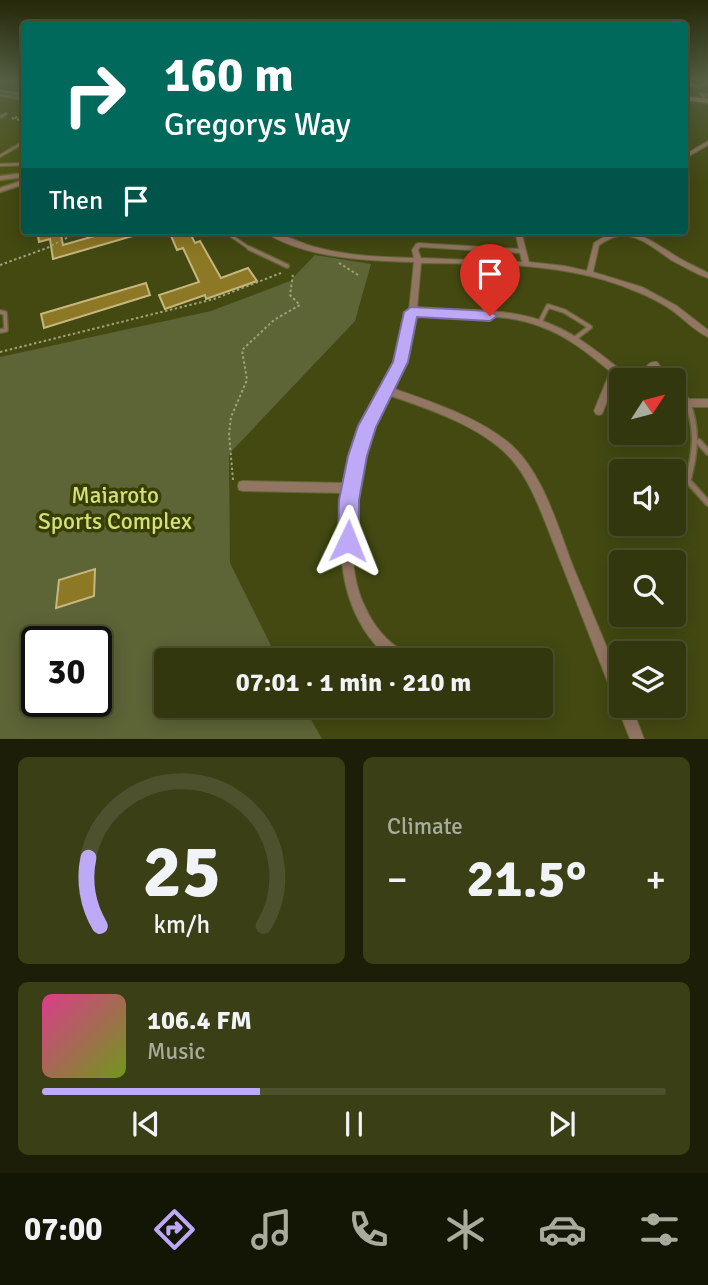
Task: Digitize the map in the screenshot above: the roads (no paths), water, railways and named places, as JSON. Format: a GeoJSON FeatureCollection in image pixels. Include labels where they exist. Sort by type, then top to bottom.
{"type":"FeatureCollection","features":[{"type":"Feature","properties":{"kind":"street"},"geometry":{"type":"LineString","coordinates":[[688,156],[708,143]]}},
{"type":"Feature","properties":{"kind":"street"},"geometry":{"type":"LineString","coordinates":[[0,178],[21,175]]}},
{"type":"Feature","properties":{"kind":"street"},"geometry":{"type":"LineString","coordinates":[[0,191],[21,185]]}},
{"type":"Feature","properties":{"kind":"street"},"geometry":{"type":"LineString","coordinates":[[275,235],[311,250],[329,254],[418,261],[526,264],[590,272],[650,295],[683,314],[708,334]]}},
{"type":"Feature","properties":{"kind":"street"},"geometry":{"type":"LineString","coordinates":[[519,235],[526,264]]}},
{"type":"Feature","properties":{"kind":"street"},"geometry":{"type":"LineString","coordinates":[[590,272],[596,244],[609,235]]}},
{"type":"Feature","properties":{"kind":"street"},"geometry":{"type":"LineString","coordinates":[[630,235],[650,241],[708,276]]}},
{"type":"Feature","properties":{"kind":"street"},"geometry":{"type":"LineString","coordinates":[[387,648],[367,625],[355,600],[348,562],[351,488],[357,456],[367,426],[400,362],[418,261],[415,250],[418,245],[522,251]]}},
{"type":"Feature","properties":{"kind":"street"},"geometry":{"type":"LineString","coordinates":[[411,312],[490,316],[540,322],[573,340],[612,368]]}},
{"type":"Feature","properties":{"kind":"street"},"geometry":{"type":"LineString","coordinates":[[599,411],[609,385]]}},
{"type":"Feature","properties":{"kind":"street"},"geometry":{"type":"LineString","coordinates":[[386,390],[424,403],[489,435],[517,459],[549,520],[609,669]]}},
{"type":"Feature","properties":{"kind":"street"},"geometry":{"type":"LineString","coordinates":[[687,403],[708,403]]}},
{"type":"Feature","properties":{"kind":"street"},"geometry":{"type":"LineString","coordinates":[[243,486],[351,488]]}},
{"type":"Feature","properties":{"kind":"street"},"geometry":{"type":"LineString","coordinates":[[629,718],[637,739]]}},
{"type":"Feature","properties":{"kind":"lane"},"geometry":{"type":"LineString","coordinates":[[0,117],[7,116]]}},
{"type":"Feature","properties":{"kind":"lane"},"geometry":{"type":"LineString","coordinates":[[0,156],[21,144]]}},
{"type":"Feature","properties":{"kind":"lane"},"geometry":{"type":"LineString","coordinates":[[0,165],[21,164]]}},
{"type":"Feature","properties":{"kind":"lane"},"geometry":{"type":"LineString","coordinates":[[230,235],[256,253],[287,267]]}},
{"type":"Feature","properties":{"kind":"lane"},"geometry":{"type":"LineString","coordinates":[[484,276],[490,316]]}},
{"type":"Feature","properties":{"kind":"lane"},"geometry":{"type":"LineString","coordinates":[[540,322],[548,306],[583,321],[590,327],[573,340]]}},
{"type":"Feature","properties":{"kind":"lane"},"geometry":{"type":"LineString","coordinates":[[0,312],[5,313],[6,330],[0,331]]}},
{"type":"Feature","properties":{"kind":"lane"},"geometry":{"type":"LineString","coordinates":[[687,403],[695,421],[698,441],[688,481],[708,503]]}},
{"type":"Feature","properties":{"kind":"lane"},"geometry":{"type":"LineString","coordinates":[[698,441],[708,452]]}},
{"type":"Feature","properties":{"kind":"park label","name":"Maiaroto Sports Complex"},"geometry":{"type":"Point","coordinates":[115,508]}}]}
